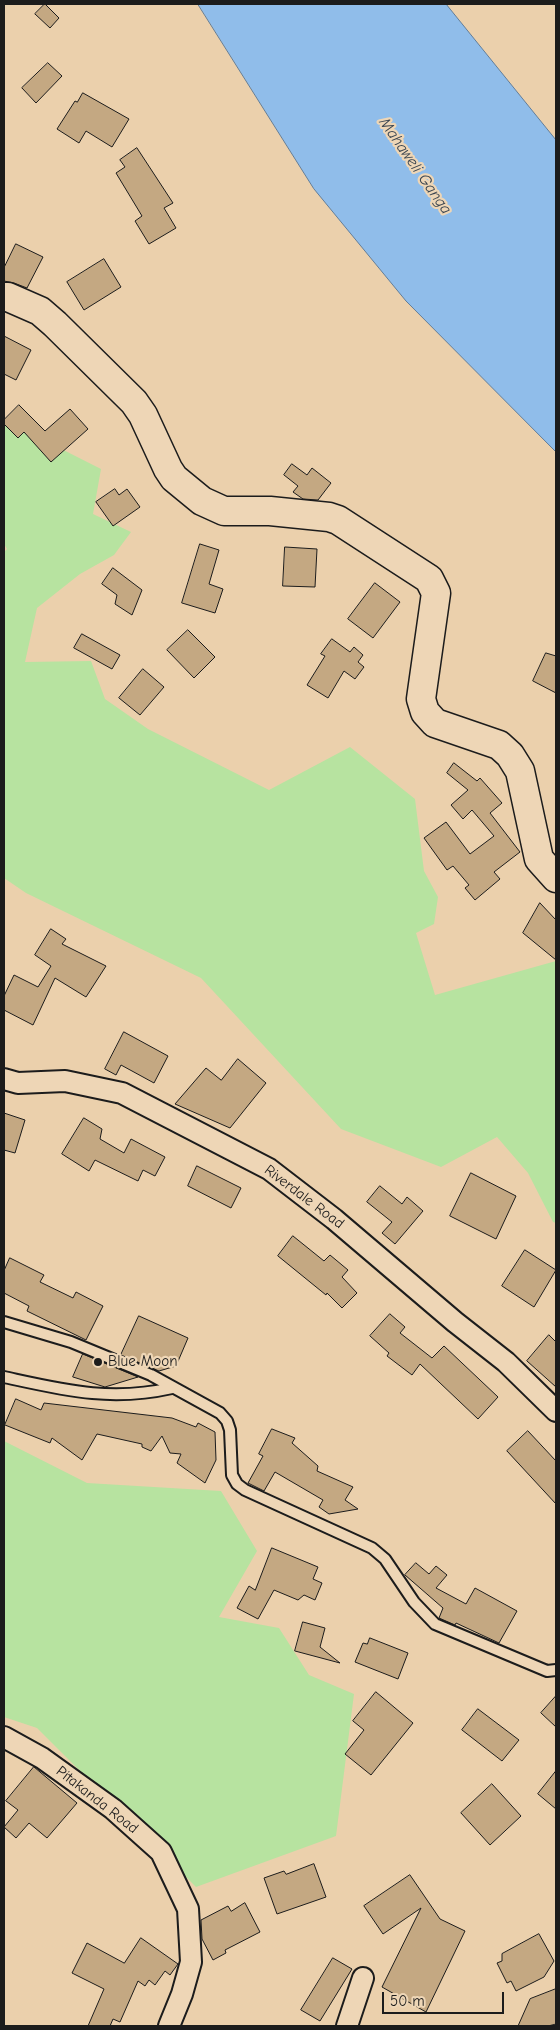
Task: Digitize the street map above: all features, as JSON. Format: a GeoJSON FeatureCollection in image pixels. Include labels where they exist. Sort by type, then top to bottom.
{"type":"FeatureCollection","features":[{"type":"Feature","properties":{"kind":"street"},"geometry":{"type":"LineString","coordinates":[[4,297],[40,311],[56,324],[134,402],[143,415],[174,478],[202,501],[224,511],[270,511],[329,517],[338,520],[429,579],[436,593],[421,699],[425,712],[435,723],[499,746],[510,755],[520,771],[539,858],[556,878]]}},
{"type":"Feature","properties":{"kind":"street","name":"Riverdale Road"},"geometry":{"type":"LineString","coordinates":[[4,1079],[18,1083],[65,1081],[122,1093],[269,1169],[334,1219],[455,1322],[506,1362],[556,1411]]}},
{"type":"Feature","properties":{"kind":"street","name":"Pitakanda Road"},"geometry":{"type":"LineString","coordinates":[[4,1737],[42,1758],[113,1809],[161,1852],[188,1909],[191,1962],[182,1994],[169,2026]]}},
{"type":"Feature","properties":{"kind":"street"},"geometry":{"type":"LineString","coordinates":[[347,2026],[363,1978]]}},
{"type":"Feature","properties":{"kind":"lane"},"geometry":{"type":"LineString","coordinates":[[4,1322],[71,1342],[150,1375],[220,1413],[227,1420],[230,1430],[232,1475],[241,1487],[372,1548],[385,1559],[414,1602],[435,1624],[547,1670],[556,1670]]}},
{"type":"Feature","properties":{"kind":"lane"},"geometry":{"type":"LineString","coordinates":[[4,1377],[69,1391],[124,1396],[172,1388]]}},
{"type":"Feature","properties":{"kind":"green space"},"geometry":{"type":"Polygon","coordinates":[[[4,420],[101,469],[93,514],[131,532],[114,555],[80,574],[37,608],[25,662],[91,661],[105,699],[148,729],[269,790],[350,747],[415,799],[424,871],[438,897],[434,924],[416,933],[435,995],[556,961],[556,1223],[553,1222],[528,1173],[497,1137],[441,1167],[341,1129],[201,978],[26,893],[4,878],[4,552],[7,549],[4,544],[4,420]]]}},
{"type":"Feature","properties":{"kind":"green space"},"geometry":{"type":"Polygon","coordinates":[[[4,1441],[87,1483],[221,1491],[257,1551],[219,1617],[279,1628],[309,1675],[354,1694],[336,1836],[196,1887],[37,1728],[4,1717],[4,1441]]]}},
{"type":"Feature","properties":{"kind":"water","name":"Mahaweli Ganga"},"geometry":{"type":"Polygon","coordinates":[[[198,4],[446,4],[556,140],[556,452],[406,301],[314,189],[198,4]]]}},
{"type":"Feature","properties":{"kind":"building"},"geometry":{"type":"Polygon","coordinates":[[[45,4],[59,18],[50,28],[35,14],[45,4]]]}},
{"type":"Feature","properties":{"kind":"building"},"geometry":{"type":"Polygon","coordinates":[[[48,63],[62,76],[36,103],[22,88],[48,63]]]}},
{"type":"Feature","properties":{"kind":"building"},"geometry":{"type":"Polygon","coordinates":[[[83,93],[129,119],[112,147],[86,131],[79,143],[57,129],[75,101],[77,102],[83,93]]]}},
{"type":"Feature","properties":{"kind":"building"},"geometry":{"type":"Polygon","coordinates":[[[137,148],[173,203],[164,208],[176,228],[149,244],[135,221],[142,216],[116,173],[125,167],[120,160],[137,148]]]}},
{"type":"Feature","properties":{"kind":"building"},"geometry":{"type":"Polygon","coordinates":[[[16,244],[43,257],[27,288],[4,281],[4,268],[16,244]]]}},
{"type":"Feature","properties":{"kind":"building"},"geometry":{"type":"Polygon","coordinates":[[[104,259],[121,287],[84,310],[67,282],[104,259]]]}},
{"type":"Feature","properties":{"kind":"building"},"geometry":{"type":"Polygon","coordinates":[[[4,336],[31,350],[16,380],[4,374],[4,336]]]}},
{"type":"Feature","properties":{"kind":"building"},"geometry":{"type":"Polygon","coordinates":[[[19,405],[45,431],[70,409],[88,429],[51,462],[24,432],[18,438],[4,424],[4,420],[19,405]]]}},
{"type":"Feature","properties":{"kind":"building"},"geometry":{"type":"Polygon","coordinates":[[[292,464],[307,475],[312,468],[331,483],[318,500],[303,499],[293,492],[298,486],[284,475],[292,464]]]}},
{"type":"Feature","properties":{"kind":"building"},"geometry":{"type":"Polygon","coordinates":[[[115,489],[119,495],[127,489],[140,507],[113,526],[96,502],[115,489]]]}},
{"type":"Feature","properties":{"kind":"building"},"geometry":{"type":"Polygon","coordinates":[[[200,544],[219,550],[209,584],[223,589],[215,613],[182,603],[200,544]]]}},
{"type":"Feature","properties":{"kind":"building"},"geometry":{"type":"Polygon","coordinates":[[[285,547],[317,549],[315,587],[283,586],[285,547]]]}},
{"type":"Feature","properties":{"kind":"building"},"geometry":{"type":"Polygon","coordinates":[[[113,568],[142,590],[132,615],[115,604],[117,595],[102,584],[113,568]]]}},
{"type":"Feature","properties":{"kind":"building"},"geometry":{"type":"Polygon","coordinates":[[[375,583],[400,602],[373,638],[348,619],[375,583]]]}},
{"type":"Feature","properties":{"kind":"building"},"geometry":{"type":"Polygon","coordinates":[[[188,630],[215,657],[194,678],[167,650],[188,630]]]}},
{"type":"Feature","properties":{"kind":"building"},"geometry":{"type":"Polygon","coordinates":[[[82,634],[120,655],[112,669],[74,648],[82,634]]]}},
{"type":"Feature","properties":{"kind":"building"},"geometry":{"type":"Polygon","coordinates":[[[332,639],[350,652],[354,647],[363,655],[358,662],[364,667],[355,679],[344,671],[328,698],[307,685],[325,656],[321,654],[332,639]]]}},
{"type":"Feature","properties":{"kind":"building"},"geometry":{"type":"Polygon","coordinates":[[[546,653],[556,656],[556,693],[533,681],[546,653]]]}},
{"type":"Feature","properties":{"kind":"building"},"geometry":{"type":"Polygon","coordinates":[[[143,669],[164,687],[140,715],[119,698],[143,669]]]}},
{"type":"Feature","properties":{"kind":"building"},"geometry":{"type":"Polygon","coordinates":[[[454,763],[477,781],[480,778],[502,803],[490,813],[520,852],[494,872],[500,879],[475,900],[465,888],[469,885],[453,866],[447,870],[424,838],[446,822],[470,854],[494,836],[472,810],[463,819],[451,805],[468,790],[447,773],[454,763]]]}},
{"type":"Feature","properties":{"kind":"building"},"geometry":{"type":"Polygon","coordinates":[[[540,903],[556,920],[556,960],[523,933],[540,903]]]}},
{"type":"Feature","properties":{"kind":"building"},"geometry":{"type":"Polygon","coordinates":[[[51,929],[66,939],[62,944],[106,966],[86,997],[55,978],[33,1025],[4,1010],[4,996],[14,975],[38,987],[51,966],[35,955],[51,929]]]}},
{"type":"Feature","properties":{"kind":"building"},"geometry":{"type":"Polygon","coordinates":[[[124,1032],[168,1056],[154,1083],[121,1065],[116,1075],[105,1069],[124,1032]]]}},
{"type":"Feature","properties":{"kind":"building"},"geometry":{"type":"Polygon","coordinates":[[[238,1059],[266,1083],[230,1128],[175,1104],[206,1068],[221,1080],[238,1059]]]}},
{"type":"Feature","properties":{"kind":"building"},"geometry":{"type":"Polygon","coordinates":[[[4,1113],[25,1120],[15,1153],[4,1150],[4,1113]]]}},
{"type":"Feature","properties":{"kind":"building"},"geometry":{"type":"Polygon","coordinates":[[[84,1118],[102,1129],[100,1139],[124,1153],[131,1139],[165,1157],[155,1176],[143,1170],[138,1181],[95,1160],[89,1171],[62,1154],[84,1118]]]}},
{"type":"Feature","properties":{"kind":"building"},"geometry":{"type":"Polygon","coordinates":[[[197,1166],[241,1188],[231,1208],[188,1186],[197,1166]]]}},
{"type":"Feature","properties":{"kind":"building"},"geometry":{"type":"Polygon","coordinates":[[[471,1173],[516,1196],[496,1239],[450,1216],[471,1173]]]}},
{"type":"Feature","properties":{"kind":"building"},"geometry":{"type":"Polygon","coordinates":[[[380,1186],[402,1204],[407,1197],[423,1211],[395,1244],[382,1233],[392,1222],[367,1202],[380,1186]]]}},
{"type":"Feature","properties":{"kind":"building"},"geometry":{"type":"Polygon","coordinates":[[[293,1236],[324,1261],[330,1255],[348,1270],[342,1277],[357,1293],[342,1308],[327,1293],[326,1295],[278,1256],[293,1236]]]}},
{"type":"Feature","properties":{"kind":"building"},"geometry":{"type":"Polygon","coordinates":[[[525,1250],[556,1270],[534,1307],[502,1286],[525,1250]]]}},
{"type":"Feature","properties":{"kind":"building"},"geometry":{"type":"Polygon","coordinates":[[[10,1258],[44,1275],[40,1282],[73,1298],[76,1292],[103,1306],[86,1340],[27,1311],[29,1306],[4,1293],[4,1271],[10,1258]]]}},
{"type":"Feature","properties":{"kind":"building"},"geometry":{"type":"Polygon","coordinates":[[[390,1314],[405,1327],[400,1333],[432,1358],[444,1346],[498,1397],[478,1419],[420,1364],[412,1375],[387,1356],[389,1353],[370,1336],[390,1314]]]}},
{"type":"Feature","properties":{"kind":"building"},"geometry":{"type":"Polygon","coordinates":[[[139,1316],[188,1338],[176,1366],[159,1371],[121,1355],[139,1316]]]}},
{"type":"Feature","properties":{"kind":"building"},"geometry":{"type":"Polygon","coordinates":[[[549,1335],[556,1342],[556,1387],[527,1361],[549,1335]]]}},
{"type":"Feature","properties":{"kind":"building","name":"Blue Moon"},"geometry":{"type":"Polygon","coordinates":[[[83,1354],[138,1377],[105,1387],[73,1377],[83,1354]]]}},
{"type":"Feature","properties":{"kind":"building"},"geometry":{"type":"Polygon","coordinates":[[[16,1399],[41,1410],[44,1403],[172,1418],[196,1427],[198,1423],[215,1432],[216,1460],[205,1483],[177,1463],[181,1454],[170,1453],[162,1436],[151,1451],[142,1447],[142,1444],[97,1434],[82,1460],[52,1438],[50,1443],[5,1425],[16,1399]]]}},
{"type":"Feature","properties":{"kind":"building"},"geometry":{"type":"Polygon","coordinates":[[[272,1429],[295,1438],[292,1443],[318,1466],[317,1471],[353,1487],[345,1500],[358,1509],[329,1514],[319,1507],[323,1500],[275,1472],[264,1491],[248,1483],[263,1456],[259,1454],[272,1429]]]}},
{"type":"Feature","properties":{"kind":"building"},"geometry":{"type":"Polygon","coordinates":[[[528,1431],[556,1461],[556,1504],[507,1451],[528,1431]]]}},
{"type":"Feature","properties":{"kind":"building"},"geometry":{"type":"Polygon","coordinates":[[[272,1548],[318,1567],[313,1579],[322,1583],[315,1600],[304,1595],[298,1600],[274,1590],[258,1619],[237,1608],[249,1586],[255,1590],[272,1548]]]}},
{"type":"Feature","properties":{"kind":"building"},"geometry":{"type":"Polygon","coordinates":[[[416,1563],[429,1574],[436,1566],[447,1575],[436,1588],[466,1604],[475,1588],[517,1611],[499,1643],[456,1623],[455,1625],[439,1618],[443,1608],[405,1575],[416,1563]]]}},
{"type":"Feature","properties":{"kind":"building"},"geometry":{"type":"Polygon","coordinates":[[[303,1622],[325,1628],[320,1647],[340,1663],[295,1651],[303,1622]]]}},
{"type":"Feature","properties":{"kind":"building"},"geometry":{"type":"Polygon","coordinates":[[[370,1638],[408,1653],[398,1679],[355,1662],[363,1643],[367,1644],[370,1638]]]}},
{"type":"Feature","properties":{"kind":"building"},"geometry":{"type":"Polygon","coordinates":[[[376,1692],[413,1723],[371,1775],[345,1754],[364,1730],[353,1721],[376,1692]]]}},
{"type":"Feature","properties":{"kind":"building"},"geometry":{"type":"Polygon","coordinates":[[[556,1696],[556,1727],[541,1713],[556,1696]]]}},
{"type":"Feature","properties":{"kind":"building"},"geometry":{"type":"Polygon","coordinates":[[[478,1709],[519,1740],[502,1761],[462,1730],[478,1709]]]}},
{"type":"Feature","properties":{"kind":"building"},"geometry":{"type":"Polygon","coordinates":[[[34,1767],[77,1803],[47,1838],[29,1823],[16,1838],[4,1827],[18,1810],[6,1801],[34,1767]]]}},
{"type":"Feature","properties":{"kind":"building"},"geometry":{"type":"Polygon","coordinates":[[[556,1771],[556,1809],[538,1794],[556,1771]]]}},
{"type":"Feature","properties":{"kind":"building"},"geometry":{"type":"Polygon","coordinates":[[[492,1784],[521,1816],[490,1845],[461,1813],[492,1784]]]}},
{"type":"Feature","properties":{"kind":"building"},"geometry":{"type":"Polygon","coordinates":[[[314,1864],[326,1897],[277,1914],[264,1878],[284,1871],[286,1874],[314,1864]]]}},
{"type":"Feature","properties":{"kind":"building"},"geometry":{"type":"Polygon","coordinates":[[[410,1875],[440,1919],[465,1931],[426,2012],[382,1987],[421,1908],[383,1934],[364,1906],[410,1875]]]}},
{"type":"Feature","properties":{"kind":"building"},"geometry":{"type":"Polygon","coordinates":[[[245,1903],[260,1932],[225,1950],[226,1953],[213,1960],[202,1939],[201,1920],[228,1906],[231,1911],[245,1903]]]}},
{"type":"Feature","properties":{"kind":"building"},"geometry":{"type":"Polygon","coordinates":[[[539,1934],[554,1961],[544,1977],[516,1991],[511,1981],[507,1983],[497,1963],[502,1961],[502,1954],[539,1934]]]}},
{"type":"Feature","properties":{"kind":"building"},"geometry":{"type":"Polygon","coordinates":[[[141,1938],[178,1964],[170,1975],[165,1971],[155,1985],[149,1980],[145,1986],[138,1981],[120,2022],[113,2019],[110,2026],[88,2026],[104,1989],[72,1973],[87,1943],[124,1963],[141,1938]]]}},
{"type":"Feature","properties":{"kind":"building"},"geometry":{"type":"Polygon","coordinates":[[[333,1958],[352,1969],[320,2021],[301,2010],[333,1958]]]}},
{"type":"Feature","properties":{"kind":"building"},"geometry":{"type":"Polygon","coordinates":[[[556,1989],[556,2024],[548,2026],[518,2026],[530,1999],[556,1989]]]}},
{"type":"Feature","properties":{"kind":"place","name":"Blue Moon"},"geometry":{"type":"Point","coordinates":[98,1362]}}]}
